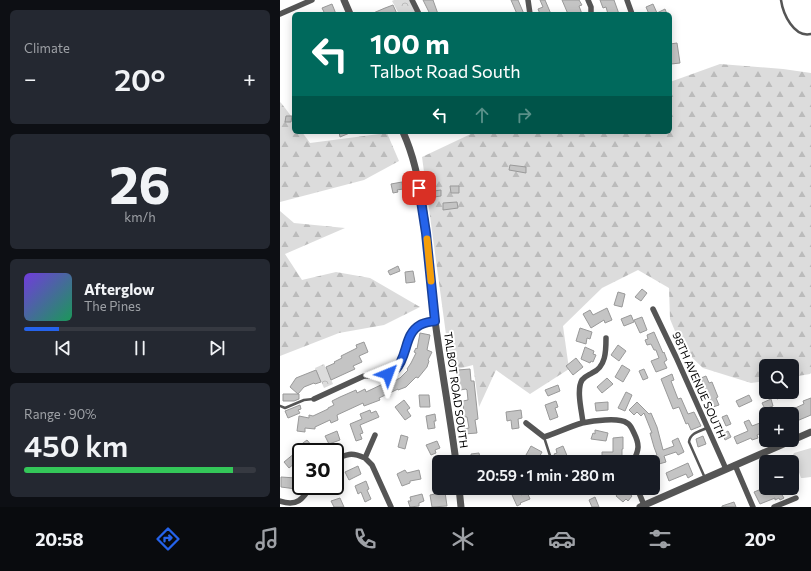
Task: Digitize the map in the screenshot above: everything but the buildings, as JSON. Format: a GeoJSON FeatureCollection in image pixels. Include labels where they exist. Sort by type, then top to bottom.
{"type":"FeatureCollection","features":[{"type":"Feature","properties":{"kind":"street"},"geometry":{"type":"LineString","coordinates":[[344,0],[349,12]]}},
{"type":"Feature","properties":{"kind":"street"},"geometry":{"type":"LineString","coordinates":[[412,0],[417,12]]}},
{"type":"Feature","properties":{"kind":"street"},"geometry":{"type":"LineString","coordinates":[[528,0],[530,12]]}},
{"type":"Feature","properties":{"kind":"street"},"geometry":{"type":"LineString","coordinates":[[588,0],[591,7],[591,12]]}},
{"type":"Feature","properties":{"kind":"street"},"geometry":{"type":"LineString","coordinates":[[627,0],[631,12]]}},
{"type":"Feature","properties":{"kind":"street"},"geometry":{"type":"LineString","coordinates":[[280,14],[309,1]]}},
{"type":"Feature","properties":{"kind":"street","name":"TALBOT ROAD SOUTH"},"geometry":{"type":"LineString","coordinates":[[404,134],[415,166],[419,188],[426,233],[435,321],[455,455]]}},
{"type":"Feature","properties":{"kind":"street","name":"98TH AVENUE SOUTH"},"geometry":{"type":"LineString","coordinates":[[653,309],[726,469]]}},
{"type":"Feature","properties":{"kind":"street"},"geometry":{"type":"LineString","coordinates":[[314,399],[364,376],[380,376],[395,370],[400,364],[411,332],[420,325],[435,321]]}},
{"type":"Feature","properties":{"kind":"street"},"geometry":{"type":"LineString","coordinates":[[583,423],[580,386],[582,379],[598,370],[604,362],[606,353],[606,338]]}},
{"type":"Feature","properties":{"kind":"street"},"geometry":{"type":"LineString","coordinates":[[526,424],[544,437],[583,423],[617,420],[624,421],[631,427],[637,438],[639,445],[636,455]]}},
{"type":"Feature","properties":{"kind":"street"},"geometry":{"type":"LineString","coordinates":[[639,495],[642,506],[811,432]]}},
{"type":"Feature","properties":{"kind":"street"},"geometry":{"type":"LineString","coordinates":[[365,458],[375,434]]}},
{"type":"Feature","properties":{"kind":"street"},"geometry":{"type":"LineString","coordinates":[[344,456],[356,454],[365,458],[372,465],[391,507]]}},
{"type":"Feature","properties":{"kind":"street"},"geometry":{"type":"LineString","coordinates":[[735,465],[753,507]]}},
{"type":"Feature","properties":{"kind":"street"},"geometry":{"type":"LineString","coordinates":[[280,501],[286,504],[293,504],[298,502],[305,495]]}},
{"type":"Feature","properties":{"kind":"street"},"geometry":{"type":"LineString","coordinates":[[460,495],[461,507]]}},
{"type":"Feature","properties":{"kind":"street"},"geometry":{"type":"LineString","coordinates":[[774,507],[796,498]]}},
{"type":"Feature","properties":{"kind":"lane"},"geometry":{"type":"LineString","coordinates":[[781,0],[786,17],[794,28],[801,34],[811,34]]}},
{"type":"Feature","properties":{"kind":"lane"},"geometry":{"type":"LineString","coordinates":[[280,406],[285,408],[304,400],[314,399]]}},
{"type":"Feature","properties":{"kind":"lane"},"geometry":{"type":"LineString","coordinates":[[705,478],[688,440],[694,434],[708,428]]}},
{"type":"Feature","properties":{"kind":"lane"},"geometry":{"type":"LineString","coordinates":[[544,437],[550,455]]}},
{"type":"Feature","properties":{"kind":"green space"},"geometry":{"type":"Polygon","coordinates":[[[409,0],[415,12],[398,12],[392,1],[409,0]]]}},
{"type":"Feature","properties":{"kind":"green space"},"geometry":{"type":"Polygon","coordinates":[[[720,64],[783,69],[811,73],[811,373],[799,376],[799,359],[759,359],[759,382],[751,383],[703,368],[682,348],[670,319],[669,288],[638,270],[602,288],[563,326],[569,369],[530,394],[496,370],[479,407],[473,365],[454,370],[450,364],[422,157],[471,134],[672,134],[672,81],[720,64]]]}},
{"type":"Feature","properties":{"kind":"green space"},"geometry":{"type":"Polygon","coordinates":[[[280,102],[292,117],[292,134],[303,134],[310,143],[387,134],[399,161],[364,180],[280,202],[280,102]]]}},
{"type":"Feature","properties":{"kind":"green space"},"geometry":{"type":"Polygon","coordinates":[[[280,211],[294,223],[345,228],[285,254],[302,280],[336,272],[370,278],[420,307],[384,325],[339,333],[280,356],[280,211]]]}},
{"type":"Feature","properties":{"kind":"green space"},"geometry":{"type":"Polygon","coordinates":[[[324,364],[333,384],[324,388],[315,368],[324,364]]]}},
{"type":"Feature","properties":{"kind":"green space"},"geometry":{"type":"Polygon","coordinates":[[[811,448],[811,477],[801,478],[799,472],[799,455],[793,455],[794,453],[811,448]]]}},
{"type":"Feature","properties":{"kind":"slow traffic"},"geometry":{"type":"LineString","coordinates":[[427,239],[431,281]]}},
{"type":"Feature","properties":{"kind":"route"},"geometry":{"type":"LineString","coordinates":[[388,374],[395,370],[400,364],[411,332],[420,325],[435,321],[426,233],[419,188]]}}]}
